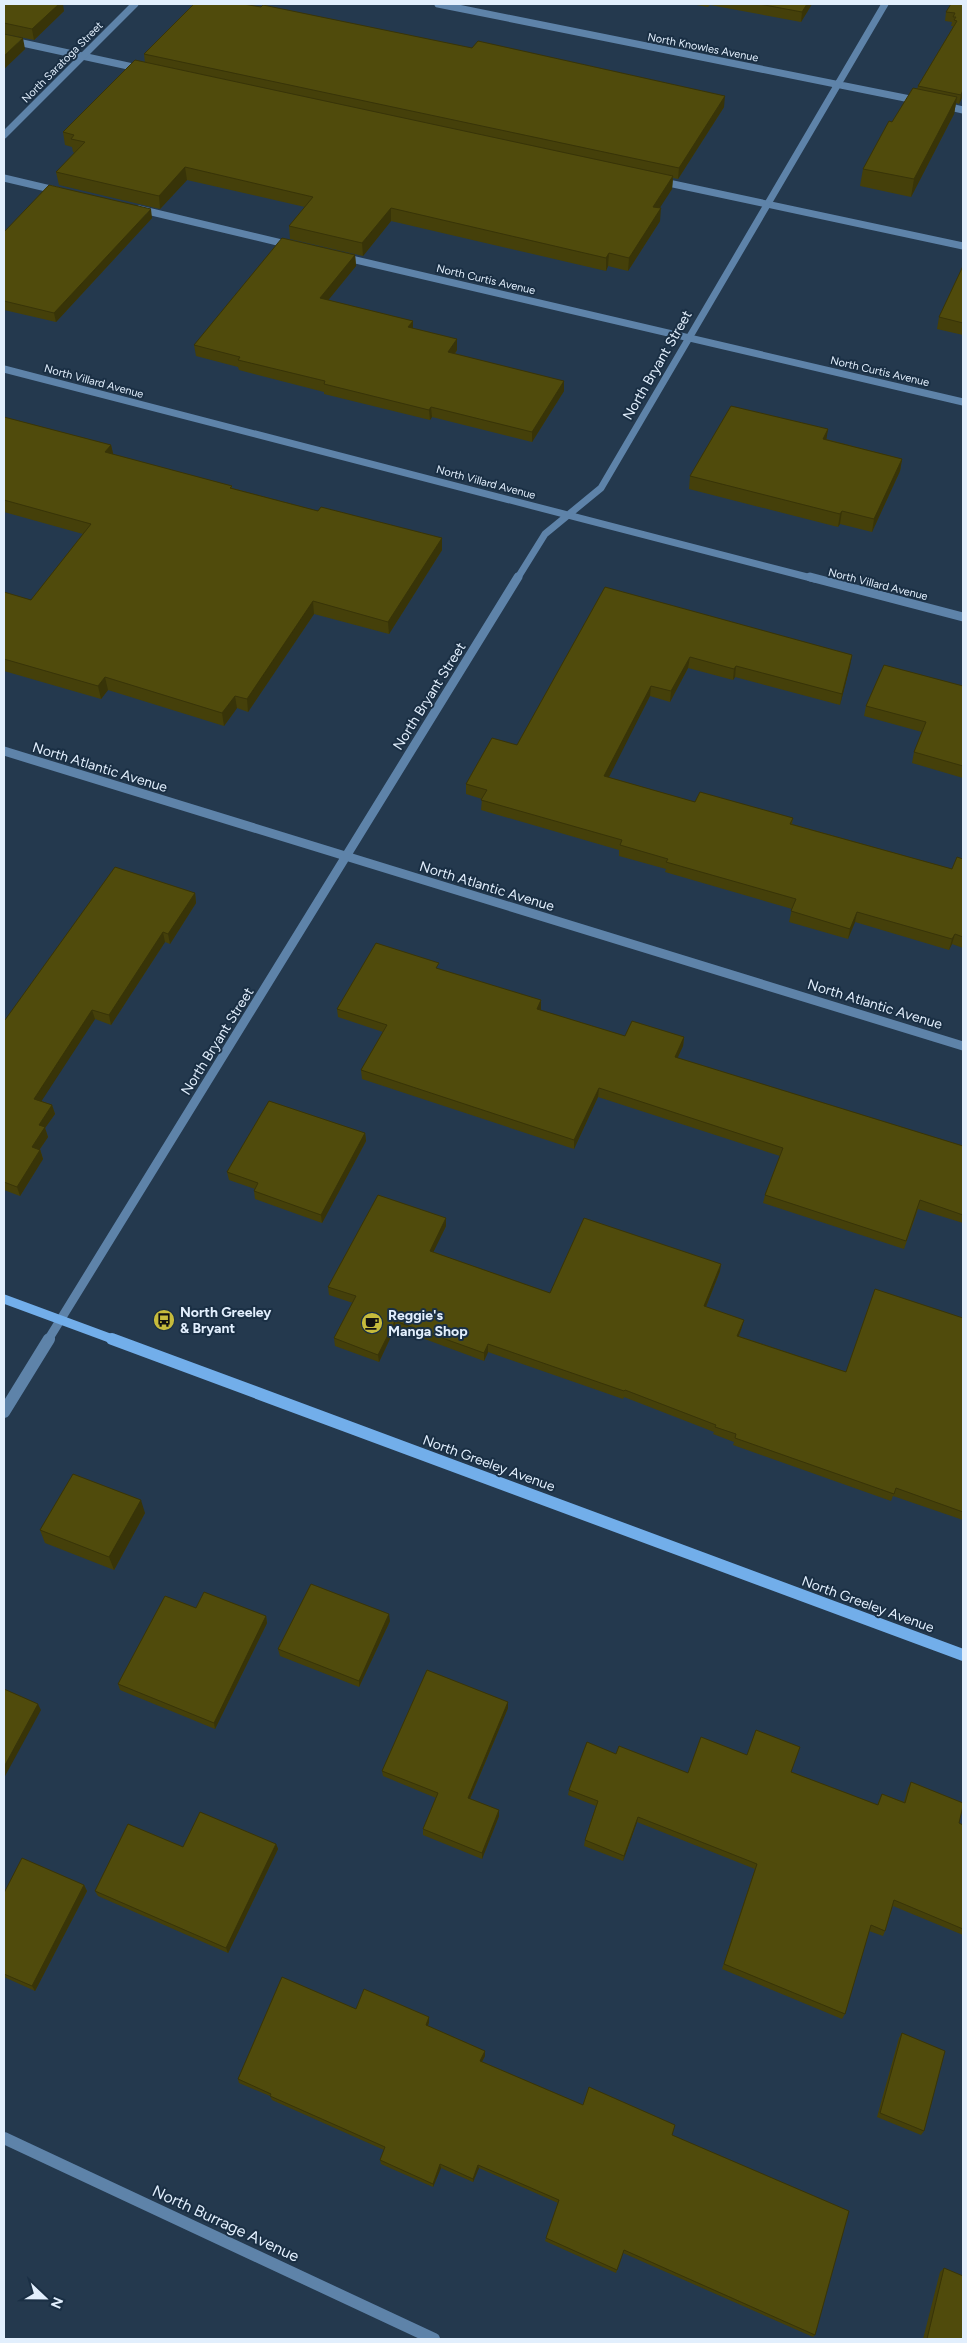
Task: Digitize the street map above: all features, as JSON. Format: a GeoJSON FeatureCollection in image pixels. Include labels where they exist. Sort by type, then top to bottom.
{"type":"FeatureCollection","features":[{"type":"Feature","properties":{"kind":"street","name":"North Saratoga Street"},"geometry":{"type":"LineString","coordinates":[[4,135],[135,4]]}},
{"type":"Feature","properties":{"kind":"street","name":"North Knowles Avenue"},"geometry":{"type":"LineString","coordinates":[[438,4],[928,103]]}},
{"type":"Feature","properties":{"kind":"street","name":"North Bryant Street"},"geometry":{"type":"LineString","coordinates":[[4,1412],[545,534],[601,488],[885,4]]}},
{"type":"Feature","properties":{"kind":"street"},"geometry":{"type":"LineString","coordinates":[[4,39],[150,71]]}},
{"type":"Feature","properties":{"kind":"street"},"geometry":{"type":"LineString","coordinates":[[937,104],[963,110]]}},
{"type":"Feature","properties":{"kind":"street"},"geometry":{"type":"LineString","coordinates":[[4,178],[72,194]]}},
{"type":"Feature","properties":{"kind":"street"},"geometry":{"type":"LineString","coordinates":[[652,180],[963,246]]}},
{"type":"Feature","properties":{"kind":"street"},"geometry":{"type":"LineString","coordinates":[[130,207],[294,246]]}},
{"type":"Feature","properties":{"kind":"street","name":"North Curtis Avenue"},"geometry":{"type":"LineString","coordinates":[[333,255],[963,402]]}},
{"type":"Feature","properties":{"kind":"street","name":"North Villard Avenue"},"geometry":{"type":"LineString","coordinates":[[4,369],[963,617]]}},
{"type":"Feature","properties":{"kind":"street","name":"North Atlantic Avenue"},"geometry":{"type":"LineString","coordinates":[[4,751],[963,1046]]}},
{"type":"Feature","properties":{"kind":"street","name":"North Greeley Avenue"},"geometry":{"type":"LineString","coordinates":[[4,1299],[963,1655]]}},
{"type":"Feature","properties":{"kind":"street","name":"North Burrage Avenue"},"geometry":{"type":"LineString","coordinates":[[4,2138],[434,2339]]}},
{"type":"Feature","properties":{"kind":"building"},"geometry":{"type":"Polygon","coordinates":[[[4,4],[59,4],[32,29],[4,23],[4,4]]]}},
{"type":"Feature","properties":{"kind":"building"},"geometry":{"type":"Polygon","coordinates":[[[194,4],[243,4],[261,7],[263,5],[472,48],[478,41],[725,96],[679,168],[144,54],[194,4]]]}},
{"type":"Feature","properties":{"kind":"building"},"geometry":{"type":"Polygon","coordinates":[[[759,4],[807,4],[802,12],[759,4]]]}},
{"type":"Feature","properties":{"kind":"building"},"geometry":{"type":"Polygon","coordinates":[[[951,4],[963,4],[963,90],[961,95],[918,86],[957,21],[954,20],[956,17],[953,17],[955,13],[946,12],[951,4]]]}},
{"type":"Feature","properties":{"kind":"building"},"geometry":{"type":"Polygon","coordinates":[[[4,34],[23,38],[4,56],[4,34]]]}},
{"type":"Feature","properties":{"kind":"building"},"geometry":{"type":"Polygon","coordinates":[[[135,60],[673,176],[653,207],[661,208],[629,258],[609,253],[606,258],[391,208],[362,243],[289,226],[313,197],[185,167],[159,196],[56,172],[85,142],[71,139],[74,135],[63,132],[135,60]]]}},
{"type":"Feature","properties":{"kind":"building"},"geometry":{"type":"Polygon","coordinates":[[[913,88],[957,97],[914,179],[863,169],[889,121],[892,122],[913,88]]]}},
{"type":"Feature","properties":{"kind":"building"},"geometry":{"type":"Polygon","coordinates":[[[49,185],[151,209],[54,313],[4,301],[4,232],[49,185]]]}},
{"type":"Feature","properties":{"kind":"building"},"geometry":{"type":"Polygon","coordinates":[[[282,238],[355,255],[320,298],[413,321],[408,327],[457,339],[448,352],[564,381],[532,432],[431,407],[429,410],[324,384],[325,381],[238,360],[240,357],[194,345],[282,238]]]}},
{"type":"Feature","properties":{"kind":"building"},"geometry":{"type":"Polygon","coordinates":[[[963,266],[963,323],[939,317],[963,266]]]}},
{"type":"Feature","properties":{"kind":"building"},"geometry":{"type":"Polygon","coordinates":[[[731,406],[828,429],[823,439],[902,459],[874,519],[842,511],[840,514],[690,476],[731,406]]]}},
{"type":"Feature","properties":{"kind":"building"},"geometry":{"type":"Polygon","coordinates":[[[4,417],[111,445],[105,452],[232,486],[230,488],[318,511],[321,507],[442,538],[388,622],[313,601],[247,699],[235,696],[222,713],[105,677],[98,686],[4,659],[4,592],[31,600],[91,524],[4,500],[4,417]]]}},
{"type":"Feature","properties":{"kind":"building"},"geometry":{"type":"Polygon","coordinates":[[[605,587],[852,655],[842,694],[736,666],[734,669],[690,657],[671,691],[651,686],[604,776],[695,802],[700,792],[793,818],[790,824],[952,869],[957,857],[963,859],[963,937],[955,934],[952,939],[857,912],[850,929],[791,911],[796,899],[666,862],[668,859],[620,845],[622,840],[481,800],[487,790],[466,784],[492,738],[517,745],[605,587]]]}},
{"type":"Feature","properties":{"kind":"building"},"geometry":{"type":"Polygon","coordinates":[[[884,665],[963,686],[963,766],[914,752],[926,722],[866,706],[884,665]]]}},
{"type":"Feature","properties":{"kind":"building"},"geometry":{"type":"Polygon","coordinates":[[[115,867],[195,893],[168,934],[163,932],[109,1015],[92,1010],[34,1099],[52,1105],[39,1125],[45,1127],[32,1147],[40,1150],[17,1187],[4,1182],[4,1019],[115,867]]]}},
{"type":"Feature","properties":{"kind":"building"},"geometry":{"type":"Polygon","coordinates":[[[376,943],[439,963],[436,968],[541,1000],[537,1009],[625,1036],[632,1021],[684,1037],[675,1057],[963,1146],[963,1215],[920,1200],[906,1241],[765,1195],[783,1148],[599,1088],[574,1140],[361,1070],[387,1025],[337,1009],[376,943]]]}},
{"type":"Feature","properties":{"kind":"building"},"geometry":{"type":"Polygon","coordinates":[[[269,1101],[365,1133],[321,1215],[254,1191],[258,1183],[227,1172],[269,1101]]]}},
{"type":"Feature","properties":{"kind":"building"},"geometry":{"type":"Polygon","coordinates":[[[378,1195],[446,1218],[430,1251],[550,1293],[584,1218],[721,1264],[704,1306],[744,1320],[737,1336],[846,1372],[875,1289],[963,1318],[963,1512],[896,1488],[894,1494],[735,1438],[736,1434],[715,1427],[716,1425],[625,1390],[488,1344],[484,1353],[395,1321],[378,1355],[334,1338],[356,1296],[328,1287],[378,1195]]]}},
{"type":"Feature","properties":{"kind":"building"},"geometry":{"type":"Polygon","coordinates":[[[73,1474],[141,1500],[109,1557],[40,1530],[73,1474]]]}},
{"type":"Feature","properties":{"kind":"building"},"geometry":{"type":"Polygon","coordinates":[[[311,1584],[389,1614],[359,1681],[278,1649],[311,1584]]]}},
{"type":"Feature","properties":{"kind":"building"},"geometry":{"type":"Polygon","coordinates":[[[204,1592],[266,1616],[214,1723],[118,1684],[165,1596],[196,1608],[204,1592]]]}},
{"type":"Feature","properties":{"kind":"building"},"geometry":{"type":"Polygon","coordinates":[[[427,1670],[508,1702],[468,1798],[499,1810],[482,1853],[423,1829],[438,1793],[382,1771],[427,1670]]]}},
{"type":"Feature","properties":{"kind":"building"},"geometry":{"type":"Polygon","coordinates":[[[4,1689],[38,1704],[4,1767],[4,1689]]]}},
{"type":"Feature","properties":{"kind":"building"},"geometry":{"type":"Polygon","coordinates":[[[756,1730],[800,1747],[791,1772],[878,1805],[882,1794],[905,1803],[911,1782],[963,1803],[959,1823],[963,1825],[963,1929],[894,1900],[885,1931],[871,1925],[845,2014],[724,1964],[757,1864],[638,1817],[624,1856],[585,1840],[598,1801],[569,1790],[587,1742],[616,1754],[619,1746],[688,1773],[701,1737],[747,1755],[756,1730]]]}},
{"type":"Feature","properties":{"kind":"building"},"geometry":{"type":"Polygon","coordinates":[[[200,1812],[276,1844],[226,1948],[95,1891],[128,1824],[183,1847],[200,1812]]]}},
{"type":"Feature","properties":{"kind":"building"},"geometry":{"type":"Polygon","coordinates":[[[22,1858],[84,1885],[32,1986],[4,1974],[4,1893],[22,1858]]]}},
{"type":"Feature","properties":{"kind":"building"},"geometry":{"type":"Polygon","coordinates":[[[282,1977],[356,2009],[364,1989],[429,2017],[426,2025],[485,2051],[480,2061],[583,2105],[589,2087],[675,2125],[672,2135],[849,2211],[815,2335],[624,2250],[617,2270],[546,2238],[559,2200],[478,2165],[473,2179],[440,2164],[433,2184],[380,2160],[385,2147],[270,2096],[271,2094],[238,2079],[282,1977]]]}},
{"type":"Feature","properties":{"kind":"building"},"geometry":{"type":"Polygon","coordinates":[[[902,2033],[945,2051],[924,2131],[880,2113],[902,2033]]]}},
{"type":"Feature","properties":{"kind":"building"},"geometry":{"type":"Polygon","coordinates":[[[944,2268],[963,2276],[963,2339],[927,2339],[944,2268]]]}},
{"type":"Feature","properties":{"kind":"place","name":"North Greeley & Bryant"},"geometry":{"type":"Point","coordinates":[164,1320]}},
{"type":"Feature","properties":{"kind":"place","name":"Reggie's Manga Shop"},"geometry":{"type":"Point","coordinates":[372,1323]}}]}
